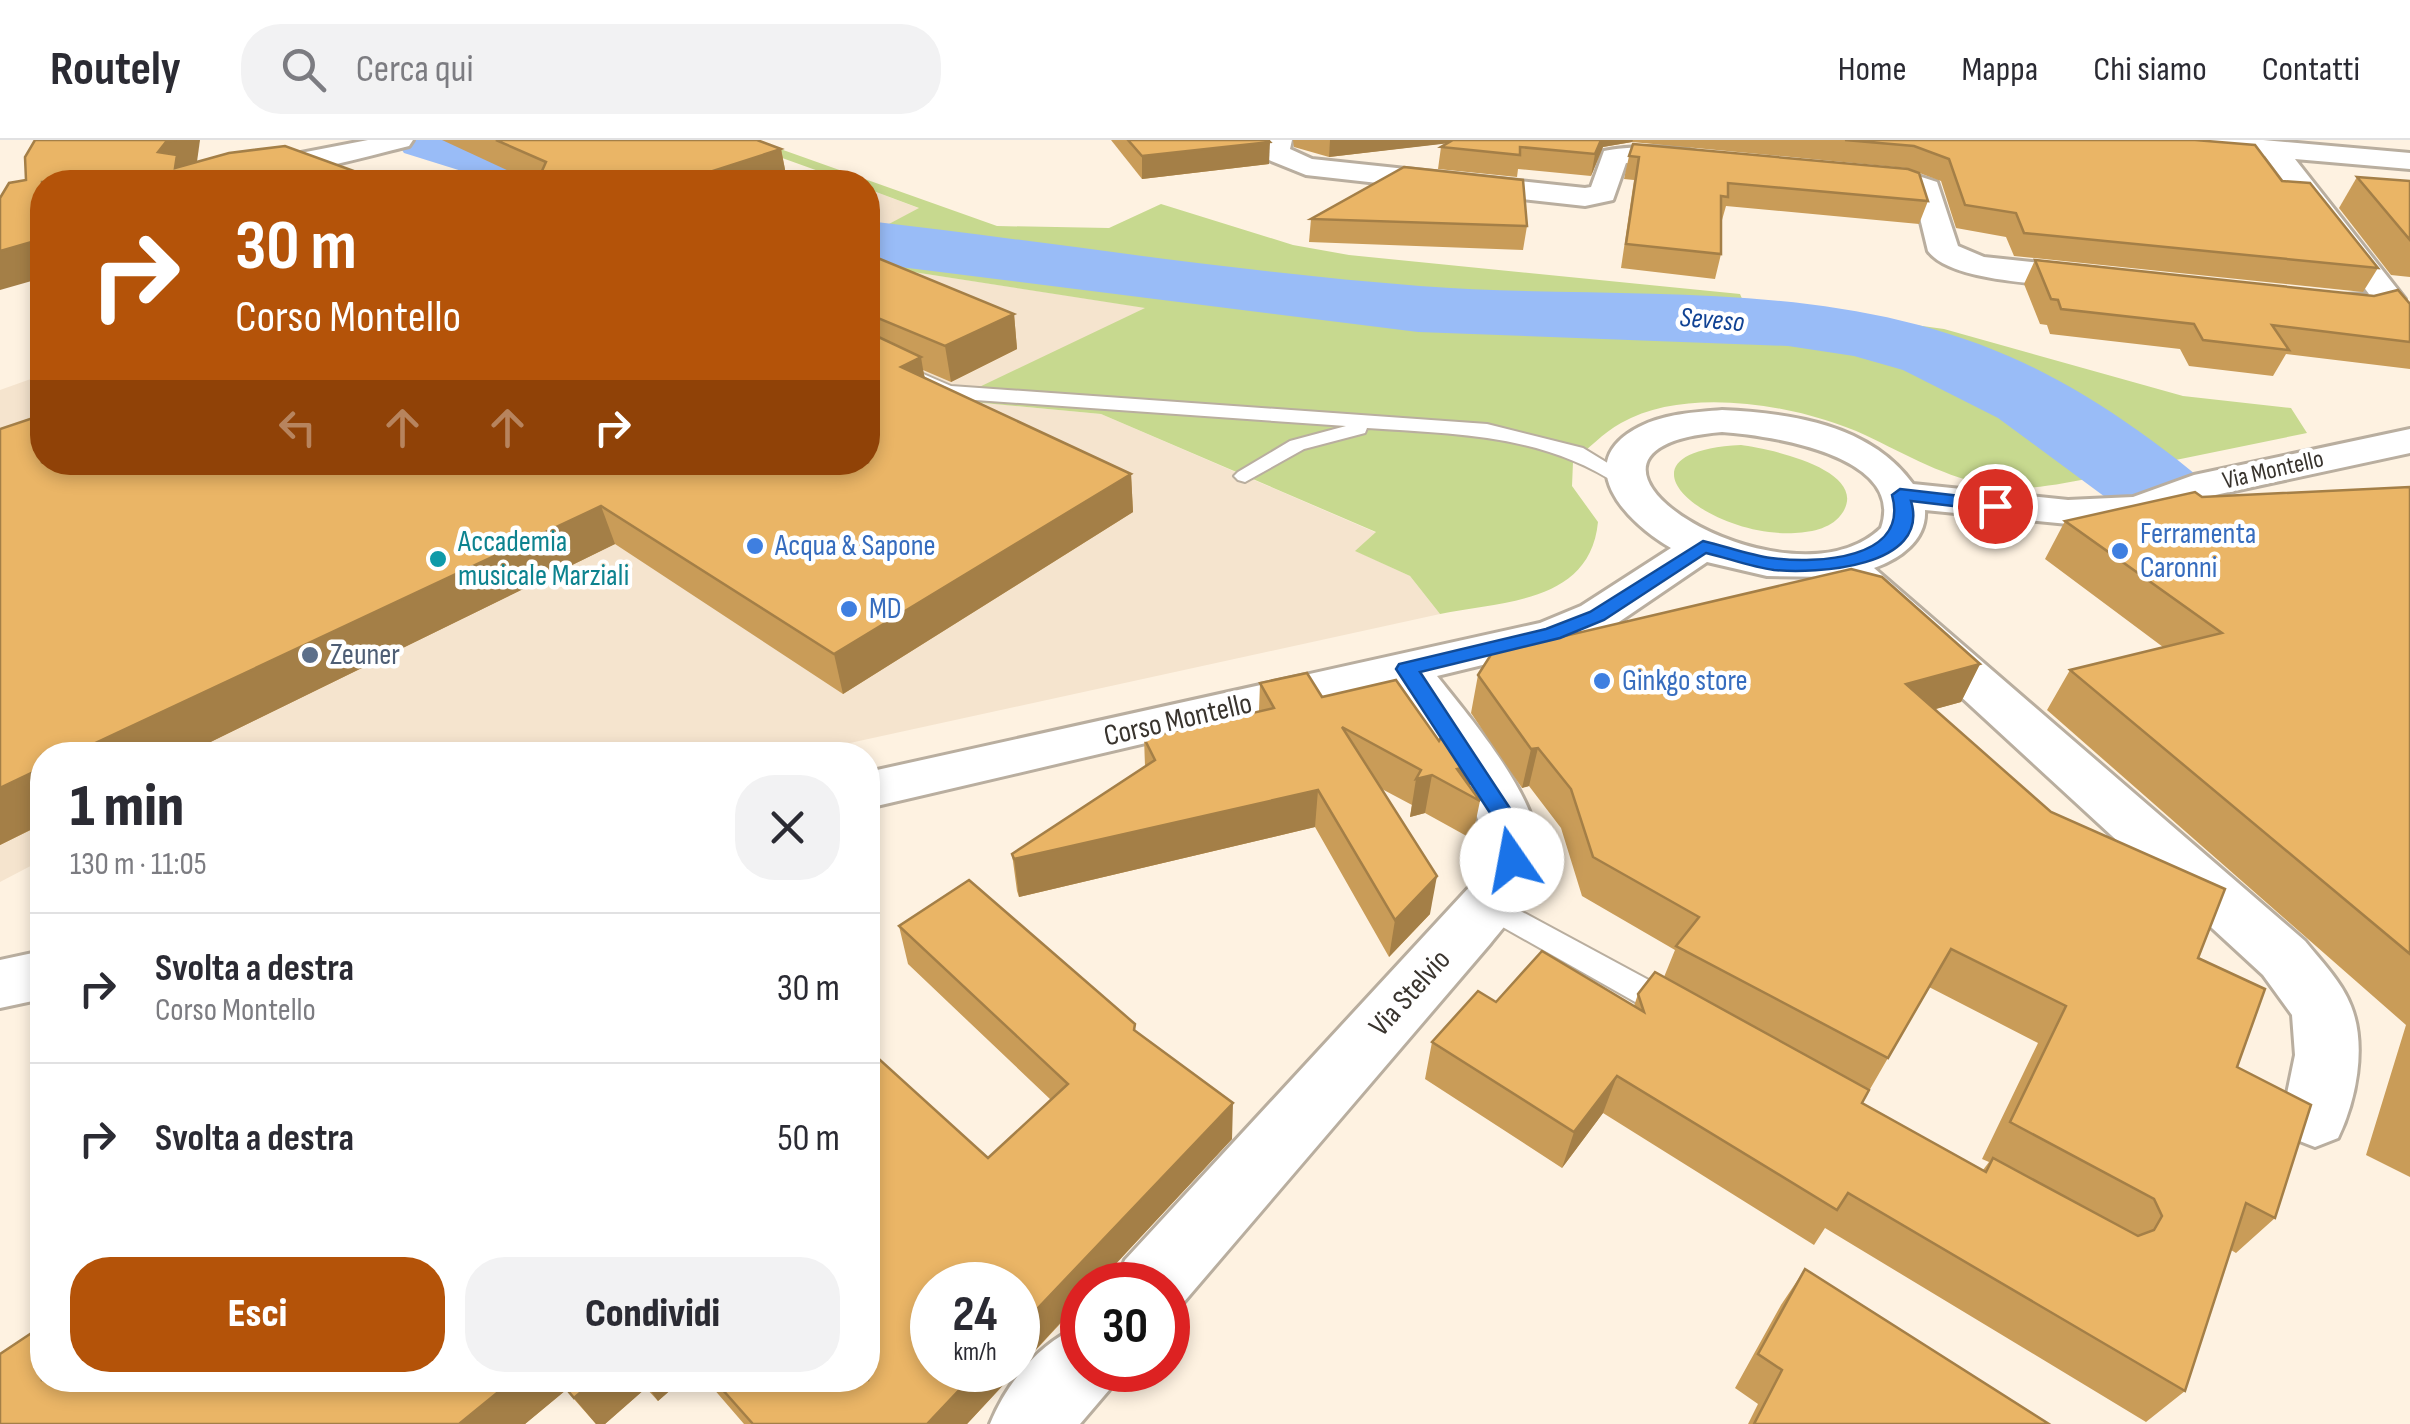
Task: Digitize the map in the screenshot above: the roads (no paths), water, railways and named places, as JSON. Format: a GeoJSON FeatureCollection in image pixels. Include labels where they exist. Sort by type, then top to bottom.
{"type":"FeatureCollection","features":[{"type":"Feature","properties":{"kind":"street"},"geometry":{"type":"LineString","coordinates":[[1279,140],[1275,146],[1279,154],[1306,167],[1585,196],[1602,194],[1614,157],[1632,154],[1730,163]]}},
{"type":"Feature","properties":{"kind":"street"},"geometry":{"type":"LineString","coordinates":[[2171,140],[2410,161]]}},
{"type":"Feature","properties":{"kind":"street"},"geometry":{"type":"LineString","coordinates":[[274,170],[392,142]]}},
{"type":"Feature","properties":{"kind":"street"},"geometry":{"type":"LineString","coordinates":[[2273,149],[2388,299],[2359,307],[2302,301]]}},
{"type":"Feature","properties":{"kind":"street"},"geometry":{"type":"LineString","coordinates":[[1828,172],[1906,180],[1927,188],[1944,251],[1977,266],[2130,282]]}},
{"type":"Feature","properties":{"kind":"street"},"geometry":{"type":"LineString","coordinates":[[1753,422],[1816,436],[1844,447],[1888,478],[1900,495],[1906,512],[1902,529],[1890,544],[1869,556],[1842,563],[1773,564],[1703,546],[1650,516],[1633,498],[1626,481],[1626,464],[1633,450],[1647,438],[1694,423],[1753,422]]}},
{"type":"Feature","properties":{"kind":"street","name":"Via Montello"},"geometry":{"type":"LineString","coordinates":[[1900,495],[2068,512],[2138,508],[2204,497],[2410,441]]}},
{"type":"Feature","properties":{"kind":"street"},"geometry":{"type":"LineString","coordinates":[[2204,497],[2301,504]]}},
{"type":"Feature","properties":{"kind":"street","name":"Corso Montello"},"geometry":{"type":"LineString","coordinates":[[880,787],[1552,634],[1597,616],[1703,546]]}},
{"type":"Feature","properties":{"kind":"street"},"geometry":{"type":"LineString","coordinates":[[1842,563],[2284,958],[2322,1009],[2327,1054],[2315,1118]]}},
{"type":"Feature","properties":{"kind":"street","name":"Via Stelvio"},"geometry":{"type":"LineString","coordinates":[[1171,1262],[1489,905],[1512,860],[1507,822],[1407,669]]}},
{"type":"Feature","properties":{"kind":"street"},"geometry":{"type":"LineString","coordinates":[[0,984],[30,977]]}},
{"type":"Feature","properties":{"kind":"street"},"geometry":{"type":"LineString","coordinates":[[1029,1424],[1060,1388]]}},
{"type":"Feature","properties":{"kind":"lane"},"geometry":{"type":"LineString","coordinates":[[880,361],[947,392],[1426,424],[1546,440],[1590,455],[1626,481]]}},
{"type":"Feature","properties":{"kind":"lane"},"geometry":{"type":"LineString","coordinates":[[1245,476],[1296,445],[1352,429],[1426,424]]}},
{"type":"Feature","properties":{"kind":"lane"},"geometry":{"type":"LineString","coordinates":[[1489,905],[1694,1020]]}},
{"type":"Feature","properties":{"kind":"waterway","name":"Seveso"},"geometry":{"type":"LineString","coordinates":[[425,140],[523,170]]}},
{"type":"Feature","properties":{"kind":"waterway","name":"Seveso"},"geometry":{"type":"LineString","coordinates":[[880,243],[1418,309],[1714,317],[1788,323],[1861,334],[1931,353],[2028,400],[2153,488],[2236,562],[2325,665],[2410,749]]}},
{"type":"Feature","properties":{"kind":"place","name":"Acqua & Sapone"},"geometry":{"type":"Point","coordinates":[755,546]}},
{"type":"Feature","properties":{"kind":"place","name":"Ferramenta Caronni"},"geometry":{"type":"Point","coordinates":[2120,551]}},
{"type":"Feature","properties":{"kind":"place","name":"Accademia musicale Marziali"},"geometry":{"type":"Point","coordinates":[438,559]}},
{"type":"Feature","properties":{"kind":"place","name":"MD"},"geometry":{"type":"Point","coordinates":[849,609]}},
{"type":"Feature","properties":{"kind":"place","name":"Zeuner"},"geometry":{"type":"Point","coordinates":[310,655]}},
{"type":"Feature","properties":{"kind":"place","name":"Ginkgo store"},"geometry":{"type":"Point","coordinates":[1602,681]}}]}
